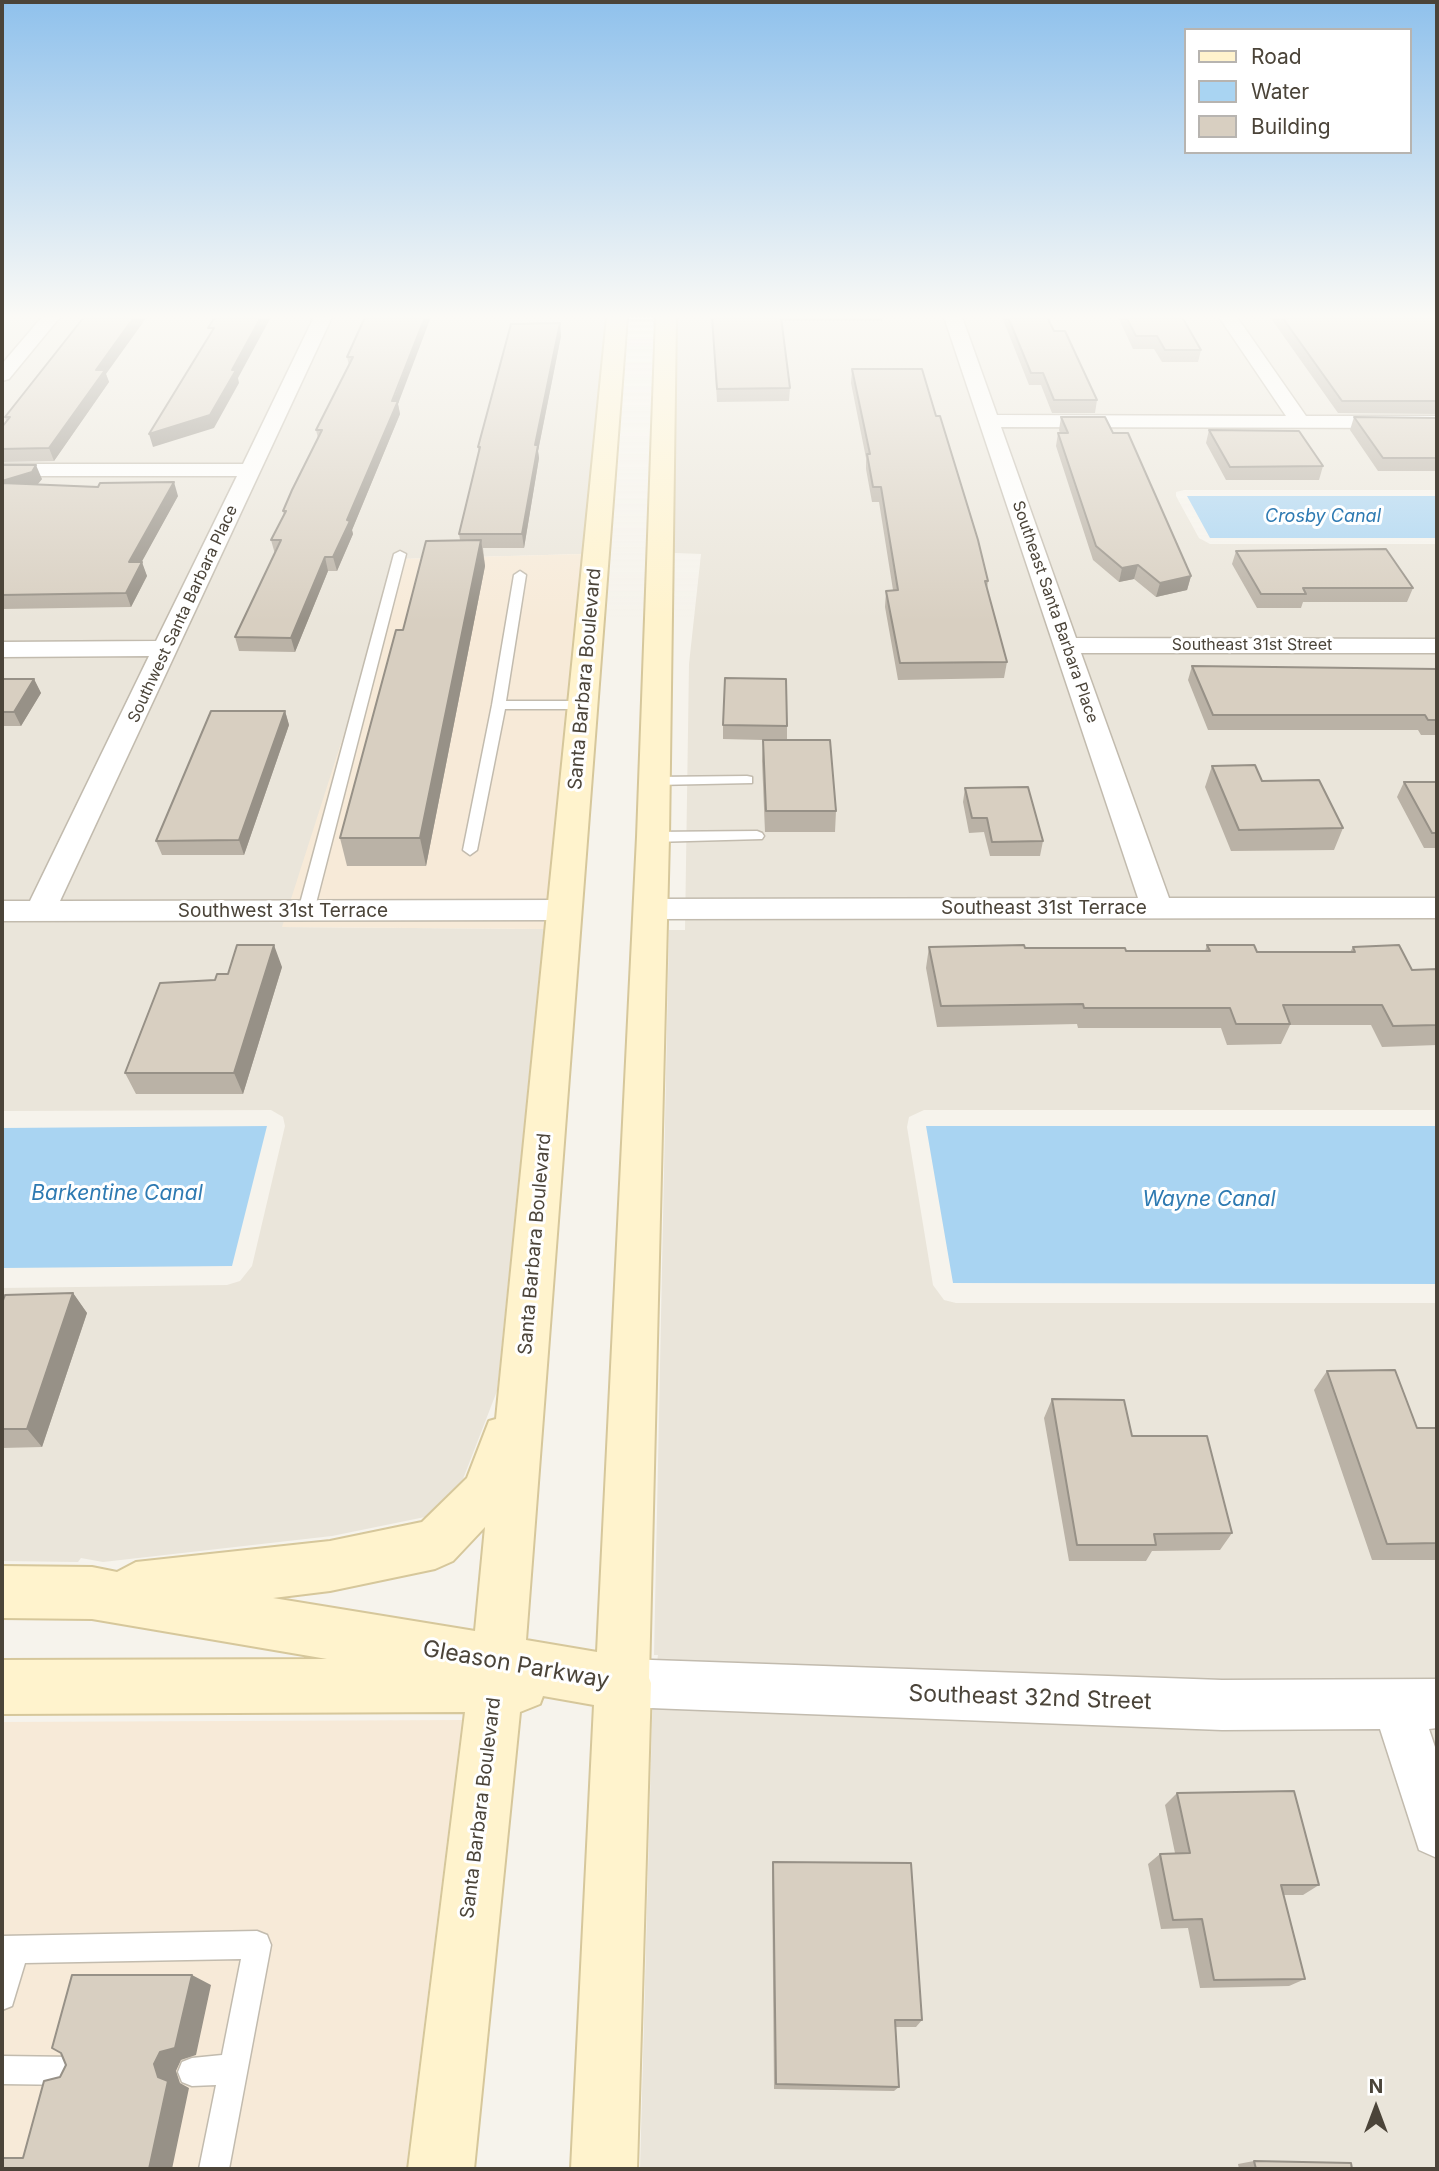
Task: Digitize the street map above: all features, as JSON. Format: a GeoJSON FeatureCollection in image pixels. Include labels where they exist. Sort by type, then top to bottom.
{"type":"FeatureCollection","features":[{"type":"Feature","properties":{"kind":"main road","name":"Santa Barbara Boulevard"},"geometry":{"type":"LineString","coordinates":[[441,2169],[497,1674],[608,418]]}},
{"type":"Feature","properties":{"kind":"main road"},"geometry":{"type":"LineString","coordinates":[[604,2169],[624,1684],[653,837],[663,418]]}},
{"type":"Feature","properties":{"kind":"main road"},"geometry":{"type":"LineString","coordinates":[[92,1593],[330,1566],[435,1544],[485,1493],[522,1395]]}},
{"type":"Feature","properties":{"kind":"main road","name":"Gleason Parkway"},"geometry":{"type":"LineString","coordinates":[[2,1592],[92,1593],[497,1674]]}},
{"type":"Feature","properties":{"kind":"main road","name":"Gleason Parkway"},"geometry":{"type":"LineString","coordinates":[[2,1687],[497,1674],[624,1684]]}},
{"type":"Feature","properties":{"kind":"street","name":"Southwest Santa Barbara Place"},"geometry":{"type":"LineString","coordinates":[[40,911],[276,418]]}},
{"type":"Feature","properties":{"kind":"street"},"geometry":{"type":"LineString","coordinates":[[989,421],[1437,422]]}},
{"type":"Feature","properties":{"kind":"street","name":"Southeast Santa Barbara Place"},"geometry":{"type":"LineString","coordinates":[[989,421],[1157,908]]}},
{"type":"Feature","properties":{"kind":"street"},"geometry":{"type":"LineString","coordinates":[[2,470],[251,470]]}},
{"type":"Feature","properties":{"kind":"street","name":"Southeast 31st Street"},"geometry":{"type":"LineString","coordinates":[[1068,645],[1437,646]]}},
{"type":"Feature","properties":{"kind":"street"},"geometry":{"type":"LineString","coordinates":[[2,649],[166,648]]}},
{"type":"Feature","properties":{"kind":"street","name":"Southeast 31st Terrace"},"geometry":{"type":"LineString","coordinates":[[650,909],[1437,908]]}},
{"type":"Feature","properties":{"kind":"street","name":"Southwest 31st Terrace"},"geometry":{"type":"LineString","coordinates":[[2,911],[565,910]]}},
{"type":"Feature","properties":{"kind":"street","name":"Southeast 32nd Street"},"geometry":{"type":"LineString","coordinates":[[624,1684],[1222,1705],[1417,1705]]}},
{"type":"Feature","properties":{"kind":"street"},"geometry":{"type":"LineString","coordinates":[[1417,1705],[1437,1832]]}},
{"type":"Feature","properties":{"kind":"lane"},"geometry":{"type":"LineString","coordinates":[[306,911],[400,554]]}},
{"type":"Feature","properties":{"kind":"lane"},"geometry":{"type":"LineString","coordinates":[[470,850],[499,705],[520,575]]}},
{"type":"Feature","properties":{"kind":"lane"},"geometry":{"type":"LineString","coordinates":[[499,705],[583,705]]}},
{"type":"Feature","properties":{"kind":"lane"},"geometry":{"type":"LineString","coordinates":[[654,780],[747,780]]}},
{"type":"Feature","properties":{"kind":"lane"},"geometry":{"type":"LineString","coordinates":[[653,837],[757,836]]}},
{"type":"Feature","properties":{"kind":"lane"},"geometry":{"type":"LineString","coordinates":[[2,1996],[8,1950],[257,1945],[215,2169]]}},
{"type":"Feature","properties":{"kind":"lane"},"geometry":{"type":"LineString","coordinates":[[192,2072],[233,2069]]}},
{"type":"Feature","properties":{"kind":"lane"},"geometry":{"type":"LineString","coordinates":[[2,2070],[74,2071]]}},
{"type":"Feature","properties":{"kind":"shaded area"},"geometry":{"type":"Polygon","coordinates":[[[2,418],[597,418],[583,554],[400,559],[283,927],[544,929],[497,1391],[463,1479],[425,1517],[332,1536],[103,1562],[81,1558],[78,1562],[2,1561],[2,1288],[227,1285],[240,1281],[252,1266],[285,1126],[283,1117],[271,1110],[2,1111],[2,418]]]}},
{"type":"Feature","properties":{"kind":"shaded area"},"geometry":{"type":"Polygon","coordinates":[[[675,418],[1437,418],[1437,490],[1184,490],[1176,492],[1176,496],[1199,538],[1210,544],[1437,544],[1437,1110],[924,1110],[909,1117],[907,1127],[933,1285],[944,1300],[956,1303],[1437,1303],[1437,2169],[640,2169],[653,1685],[658,1655],[654,1655],[669,930],[685,930],[689,664],[701,554],[673,553],[675,418]]]}},
{"type":"Feature","properties":{"kind":"shaded area"},"geometry":{"type":"Polygon","coordinates":[[[583,554],[544,929],[282,927],[400,559],[583,554]]]}},
{"type":"Feature","properties":{"kind":"shaded area"},"geometry":{"type":"Polygon","coordinates":[[[462,1720],[406,2169],[2,2169],[2,1722],[462,1720]]]}},
{"type":"Feature","properties":{"kind":"water","name":"Crosby Canal"},"geometry":{"type":"Polygon","coordinates":[[[1187,496],[1437,496],[1437,538],[1210,538],[1187,496]]]}},
{"type":"Feature","properties":{"kind":"water","name":"Barkentine Canal"},"geometry":{"type":"Polygon","coordinates":[[[267,1126],[232,1266],[2,1268],[2,1128],[267,1126]]]}},
{"type":"Feature","properties":{"kind":"water","name":"Wayne Canal"},"geometry":{"type":"Polygon","coordinates":[[[926,1126],[1437,1126],[1437,1284],[953,1283],[926,1126]]]}},
{"type":"Feature","properties":{"kind":"building"},"geometry":{"type":"Polygon","coordinates":[[[9,418],[70,418],[49,448],[2,449],[2,427],[9,418]]]}},
{"type":"Feature","properties":{"kind":"building"},"geometry":{"type":"Polygon","coordinates":[[[159,418],[199,418],[149,434],[159,418]]]}},
{"type":"Feature","properties":{"kind":"building"},"geometry":{"type":"Polygon","coordinates":[[[322,418],[391,418],[347,520],[350,521],[333,557],[325,557],[291,638],[235,637],[281,540],[271,540],[322,430],[316,430],[322,418]]]}},
{"type":"Feature","properties":{"kind":"building"},"geometry":{"type":"Polygon","coordinates":[[[486,418],[540,418],[522,534],[459,534],[486,418]]]}},
{"type":"Feature","properties":{"kind":"building"},"geometry":{"type":"Polygon","coordinates":[[[862,418],[941,418],[978,540],[988,581],[985,581],[1007,662],[900,663],[886,591],[898,590],[881,487],[873,487],[867,454],[870,454],[862,418]]]}},
{"type":"Feature","properties":{"kind":"building"},"geometry":{"type":"Polygon","coordinates":[[[1062,418],[1106,418],[1113,433],[1128,433],[1191,576],[1160,583],[1138,565],[1122,568],[1096,546],[1058,433],[1068,433],[1062,418]]]}},
{"type":"Feature","properties":{"kind":"building"},"geometry":{"type":"Polygon","coordinates":[[[1355,418],[1437,418],[1437,458],[1383,458],[1355,418]]]}},
{"type":"Feature","properties":{"kind":"building"},"geometry":{"type":"Polygon","coordinates":[[[1209,430],[1299,431],[1323,466],[1230,467],[1209,430]]]}},
{"type":"Feature","properties":{"kind":"building"},"geometry":{"type":"Polygon","coordinates":[[[2,465],[36,465],[32,472],[2,481],[2,465]]]}},
{"type":"Feature","properties":{"kind":"building"},"geometry":{"type":"Polygon","coordinates":[[[174,482],[129,562],[142,562],[126,593],[2,595],[2,483],[98,487],[100,483],[174,482]]]}},
{"type":"Feature","properties":{"kind":"building"},"geometry":{"type":"Polygon","coordinates":[[[481,540],[420,838],[340,838],[396,630],[403,630],[426,541],[481,540]]]}},
{"type":"Feature","properties":{"kind":"building"},"geometry":{"type":"Polygon","coordinates":[[[1386,549],[1413,588],[1303,588],[1306,594],[1261,594],[1236,551],[1386,549]]]}},
{"type":"Feature","properties":{"kind":"building"},"geometry":{"type":"Polygon","coordinates":[[[1192,666],[1437,669],[1437,720],[1428,720],[1425,715],[1213,715],[1192,666]]]}},
{"type":"Feature","properties":{"kind":"building"},"geometry":{"type":"Polygon","coordinates":[[[725,678],[786,679],[787,726],[723,725],[725,678]]]}},
{"type":"Feature","properties":{"kind":"building"},"geometry":{"type":"Polygon","coordinates":[[[2,679],[34,679],[14,712],[2,712],[2,679]]]}},
{"type":"Feature","properties":{"kind":"building"},"geometry":{"type":"Polygon","coordinates":[[[211,711],[285,711],[239,840],[156,841],[211,711]]]}},
{"type":"Feature","properties":{"kind":"building"},"geometry":{"type":"Polygon","coordinates":[[[763,740],[830,740],[836,811],[766,811],[763,740]]]}},
{"type":"Feature","properties":{"kind":"building"},"geometry":{"type":"Polygon","coordinates":[[[1255,765],[1262,781],[1319,780],[1343,828],[1239,830],[1212,766],[1255,765]]]}},
{"type":"Feature","properties":{"kind":"building"},"geometry":{"type":"Polygon","coordinates":[[[1404,782],[1437,782],[1437,833],[1432,833],[1404,782]]]}},
{"type":"Feature","properties":{"kind":"building"},"geometry":{"type":"Polygon","coordinates":[[[1028,787],[1043,841],[992,842],[987,818],[972,818],[965,788],[1028,787]]]}},
{"type":"Feature","properties":{"kind":"building"},"geometry":{"type":"Polygon","coordinates":[[[237,945],[274,945],[234,1073],[125,1073],[160,983],[215,980],[217,974],[228,974],[237,945]]]}},
{"type":"Feature","properties":{"kind":"building"},"geometry":{"type":"Polygon","coordinates":[[[1024,945],[1025,948],[1210,951],[1207,945],[1254,945],[1257,952],[1355,952],[1353,947],[1399,945],[1412,970],[1437,969],[1437,1025],[1393,1026],[1382,1005],[1283,1005],[1290,1024],[1236,1024],[1230,1008],[1084,1008],[1083,1004],[941,1006],[929,947],[1024,945]]]}},
{"type":"Feature","properties":{"kind":"building"},"geometry":{"type":"Polygon","coordinates":[[[73,1293],[27,1429],[2,1429],[2,1303],[5,1295],[73,1293]]]}},
{"type":"Feature","properties":{"kind":"building"},"geometry":{"type":"Polygon","coordinates":[[[1395,1370],[1417,1428],[1437,1428],[1437,1543],[1387,1544],[1327,1371],[1395,1370]]]}},
{"type":"Feature","properties":{"kind":"building"},"geometry":{"type":"Polygon","coordinates":[[[1052,1399],[1124,1400],[1132,1436],[1207,1436],[1232,1533],[1154,1534],[1156,1545],[1077,1545],[1052,1399]]]}},
{"type":"Feature","properties":{"kind":"building"},"geometry":{"type":"Polygon","coordinates":[[[1294,1791],[1319,1885],[1281,1885],[1305,1979],[1214,1980],[1202,1919],[1173,1920],[1160,1854],[1190,1853],[1177,1793],[1294,1791]]]}},
{"type":"Feature","properties":{"kind":"building"},"geometry":{"type":"Polygon","coordinates":[[[773,1862],[911,1863],[922,2020],[895,2020],[899,2087],[776,2084],[773,1862]]]}},
{"type":"Feature","properties":{"kind":"building"},"geometry":{"type":"Polygon","coordinates":[[[72,1975],[192,1975],[175,2048],[160,2052],[154,2064],[158,2077],[168,2081],[149,2169],[2,2169],[2,2158],[23,2158],[44,2081],[60,2077],[66,2065],[61,2053],[52,2048],[72,1975]]]}},
{"type":"Feature","properties":{"kind":"building"},"geometry":{"type":"Polygon","coordinates":[[[1254,2161],[1351,2163],[1352,2169],[1256,2169],[1254,2161]]]}}]}
